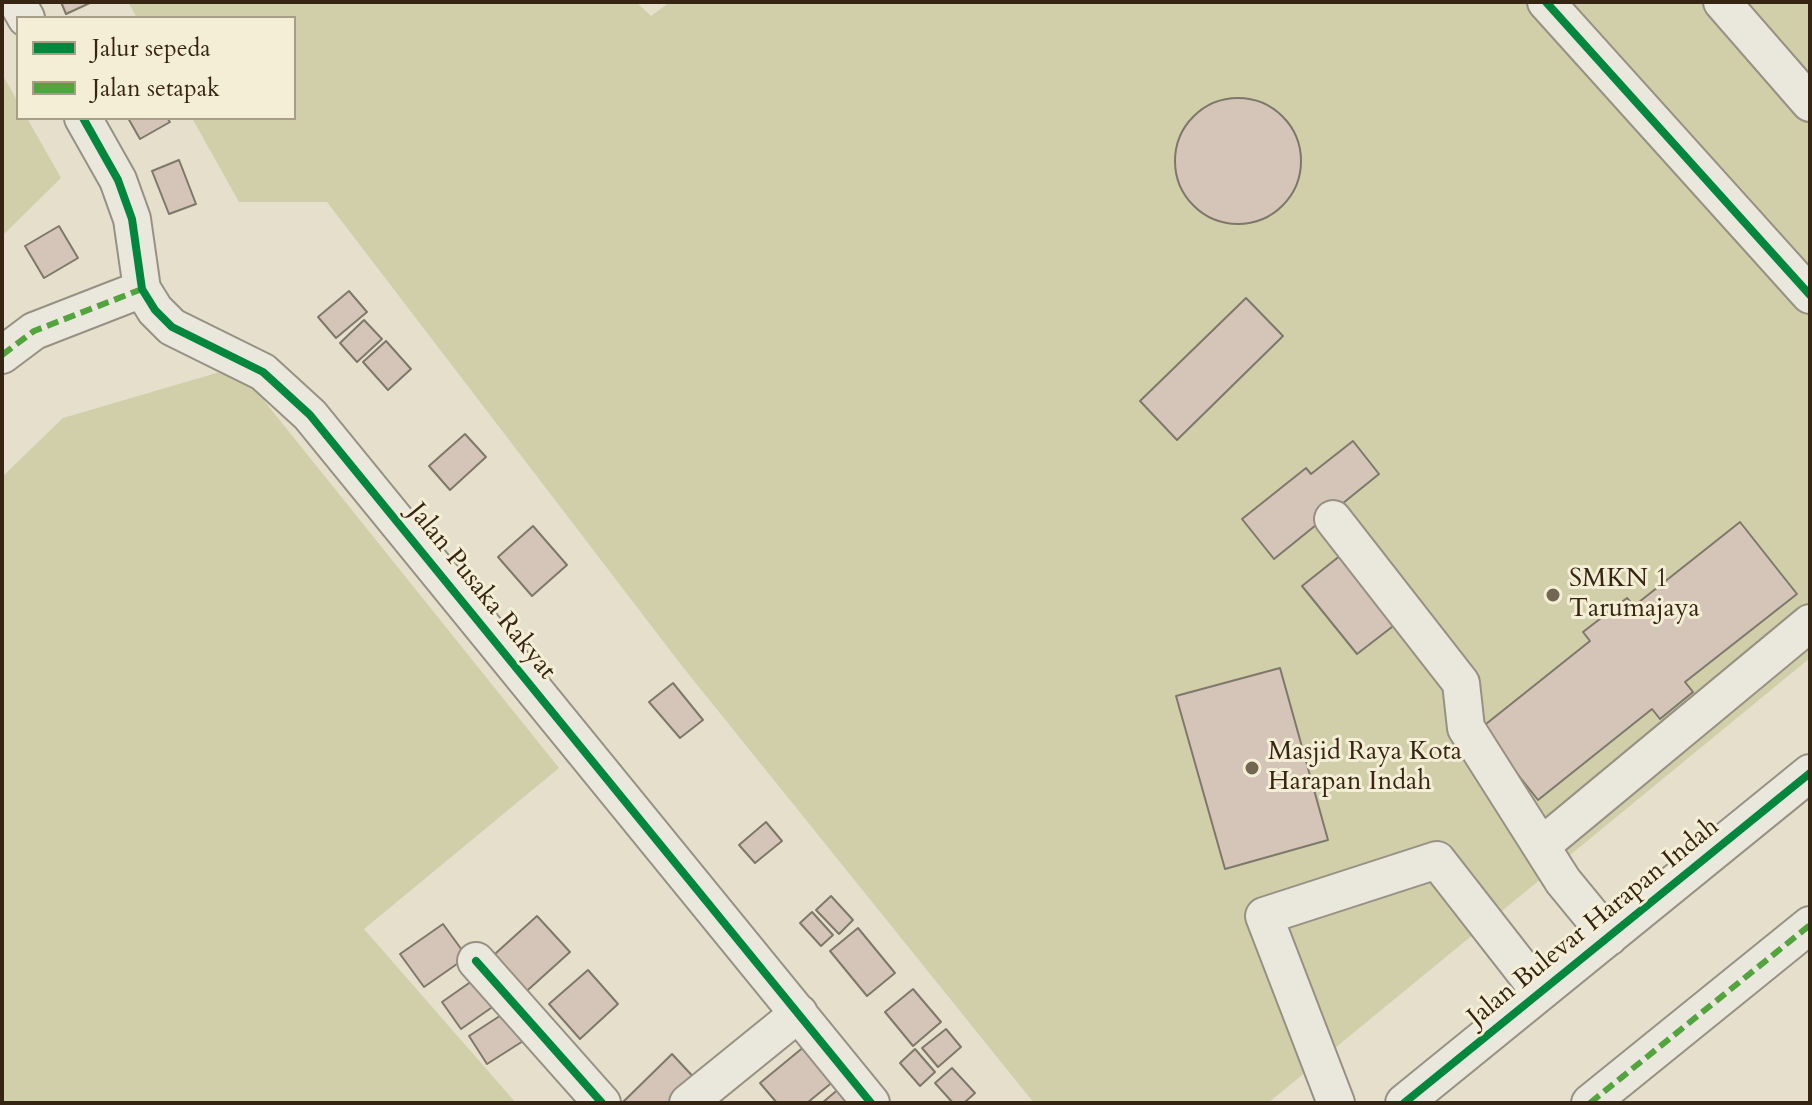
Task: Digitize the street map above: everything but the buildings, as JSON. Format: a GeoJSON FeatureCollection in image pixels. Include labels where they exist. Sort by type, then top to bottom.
{"type":"FeatureCollection","features":[{"type":"Feature","properties":{"kind":"street"},"geometry":{"type":"LineString","coordinates":[[1546,2],[1810,295]]}},
{"type":"Feature","properties":{"kind":"street"},"geometry":{"type":"LineString","coordinates":[[1722,2],[1810,103]]}},
{"type":"Feature","properties":{"kind":"street","name":"Jalan Pusaka Rakyat"},"geometry":{"type":"LineString","coordinates":[[84,120],[118,180],[136,243],[142,289],[155,310],[172,327],[263,372],[310,415],[871,1103]]}},
{"type":"Feature","properties":{"kind":"street"},"geometry":{"type":"LineString","coordinates":[[2,355],[34,331],[142,289]]}},
{"type":"Feature","properties":{"kind":"street"},"geometry":{"type":"LineString","coordinates":[[1333,519],[1461,683],[1466,728],[1563,881],[1609,937]]}},
{"type":"Feature","properties":{"kind":"street"},"geometry":{"type":"LineString","coordinates":[[1541,846],[1810,623]]}},
{"type":"Feature","properties":{"kind":"street","name":"Jalan Bulevar Harapan Indah"},"geometry":{"type":"LineString","coordinates":[[1404,1103],[1810,773]]}},
{"type":"Feature","properties":{"kind":"street"},"geometry":{"type":"LineString","coordinates":[[1336,1103],[1264,916],[1437,860],[1540,992]]}},
{"type":"Feature","properties":{"kind":"street"},"geometry":{"type":"LineString","coordinates":[[1590,1103],[1810,925]]}},
{"type":"Feature","properties":{"kind":"street"},"geometry":{"type":"LineString","coordinates":[[476,961],[602,1103]]}},
{"type":"Feature","properties":{"kind":"street"},"geometry":{"type":"LineString","coordinates":[[688,1103],[799,1013]]}},
{"type":"Feature","properties":{"kind":"shaded area"},"geometry":{"type":"Polygon","coordinates":[[[128,2],[636,2],[651,16],[670,2],[1810,2],[1810,658],[1268,1103],[1034,1103],[682,666],[327,202],[239,202],[193,120],[296,120],[296,16],[136,16],[128,2]]]}},
{"type":"Feature","properties":{"kind":"shaded area"},"geometry":{"type":"Polygon","coordinates":[[[2,74],[16,98],[16,120],[28,120],[61,178],[2,236],[2,74]]]}},
{"type":"Feature","properties":{"kind":"shaded area"},"geometry":{"type":"Polygon","coordinates":[[[237,367],[559,768],[364,929],[516,1103],[2,1103],[2,477],[63,418],[237,367]]]}},
{"type":"Feature","properties":{"kind":"marked path"},"geometry":{"type":"LineString","coordinates":[[2,355],[34,331],[142,289]]}},
{"type":"Feature","properties":{"kind":"marked path"},"geometry":{"type":"LineString","coordinates":[[1590,1103],[1810,925]]}},
{"type":"Feature","properties":{"kind":"cycle path"},"geometry":{"type":"LineString","coordinates":[[1546,2],[1810,295]]}},
{"type":"Feature","properties":{"kind":"cycle path"},"geometry":{"type":"LineString","coordinates":[[84,120],[118,180],[132,219],[142,289],[155,310],[172,327],[263,372],[310,415],[871,1103]]}},
{"type":"Feature","properties":{"kind":"cycle path"},"geometry":{"type":"LineString","coordinates":[[1404,1103],[1810,773]]}},
{"type":"Feature","properties":{"kind":"cycle path"},"geometry":{"type":"LineString","coordinates":[[476,961],[602,1103]]}},
{"type":"Feature","properties":{"kind":"place","name":"SMKN 1 Tarumajaya"},"geometry":{"type":"Point","coordinates":[1553,595]}},
{"type":"Feature","properties":{"kind":"place","name":"Masjid Raya Kota Harapan Indah"},"geometry":{"type":"Point","coordinates":[1252,768]}}]}
